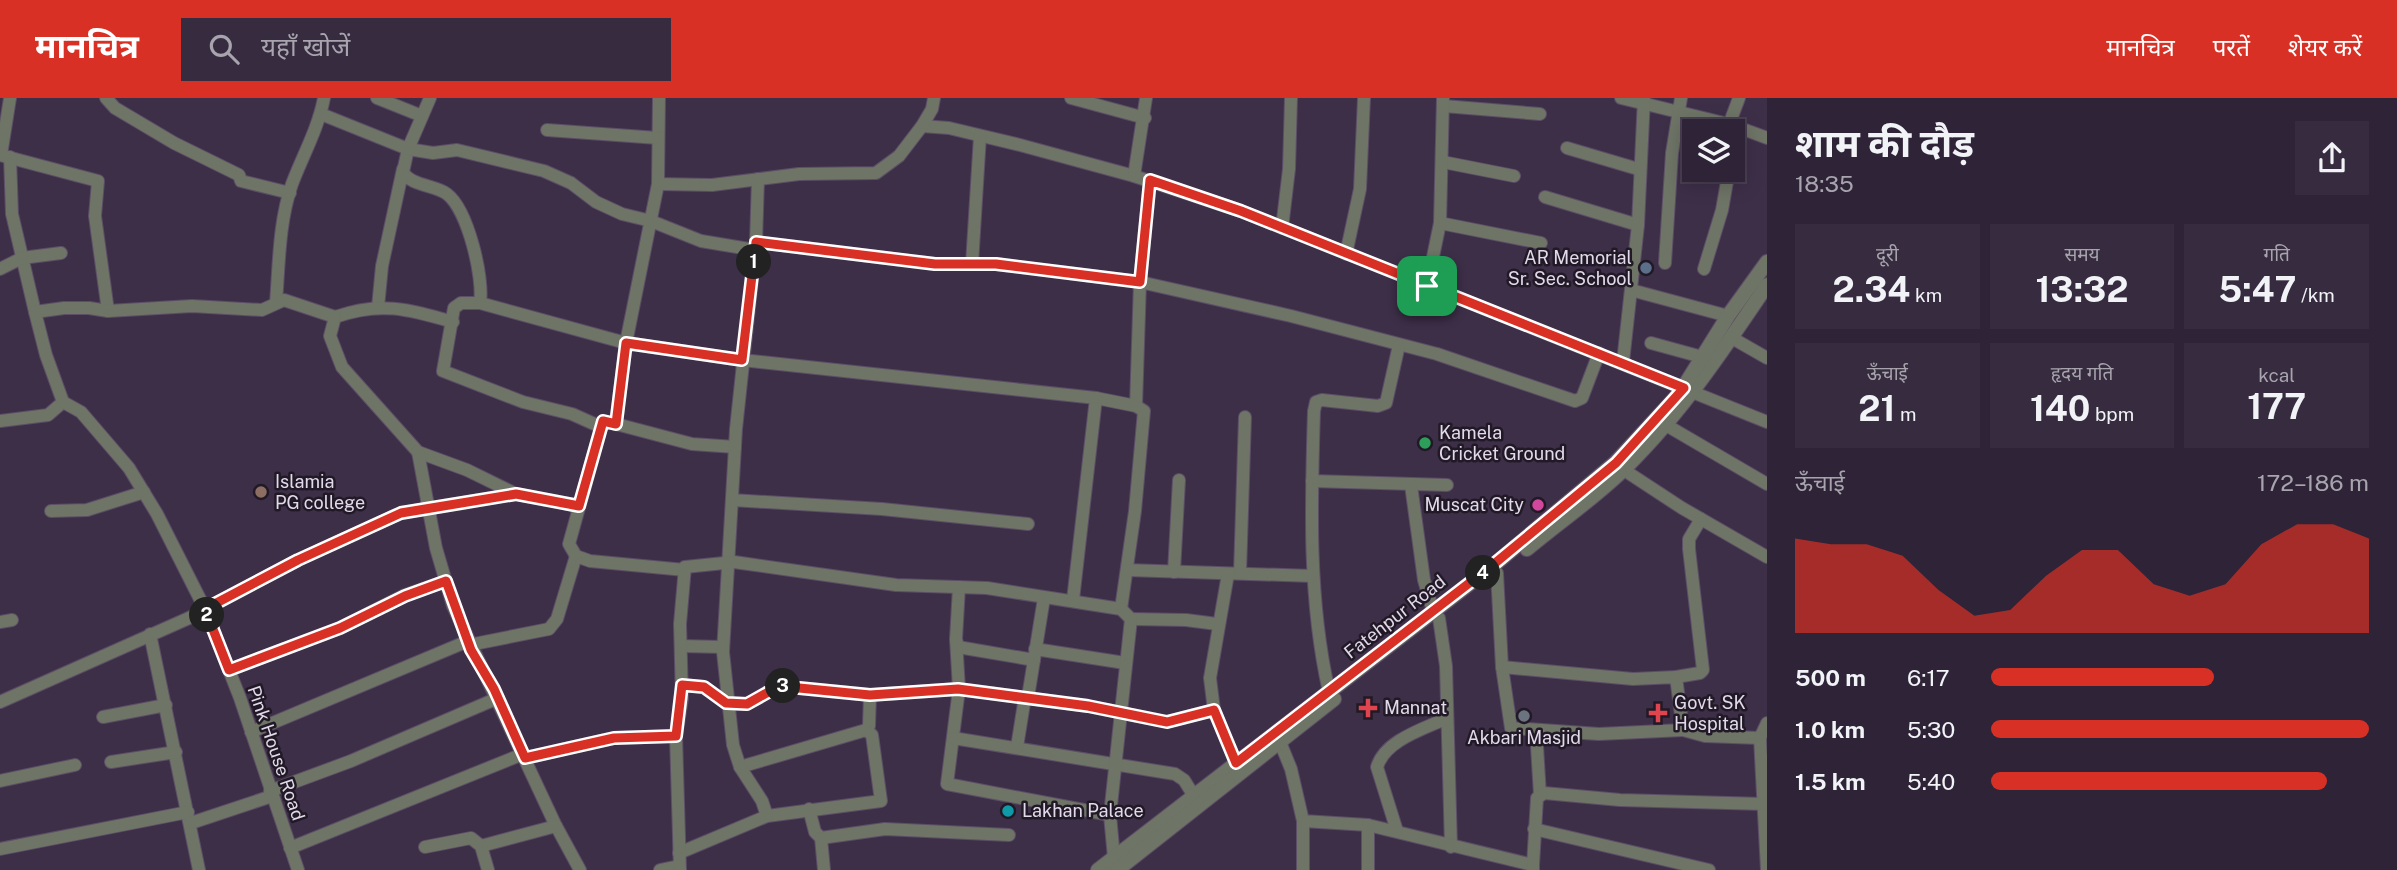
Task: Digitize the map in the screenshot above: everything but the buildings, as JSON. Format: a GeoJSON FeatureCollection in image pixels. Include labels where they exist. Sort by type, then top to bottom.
{"type":"FeatureCollection","features":[{"type":"Feature","properties":{"kind":"street"},"geometry":{"type":"LineString","coordinates":[[0,421],[48,415],[63,402],[46,355],[12,214],[4,156],[10,98]]}},
{"type":"Feature","properties":{"kind":"street"},"geometry":{"type":"LineString","coordinates":[[106,98],[115,108],[174,143],[239,175],[241,181],[290,192]]}},
{"type":"Feature","properties":{"kind":"street"},"geometry":{"type":"LineString","coordinates":[[276,303],[280,247],[290,192],[321,114],[324,98]]}},
{"type":"Feature","properties":{"kind":"street"},"geometry":{"type":"LineString","coordinates":[[377,98],[422,116]]}},
{"type":"Feature","properties":{"kind":"street"},"geometry":{"type":"LineString","coordinates":[[378,307],[382,266],[403,169],[408,149],[430,98]]}},
{"type":"Feature","properties":{"kind":"street"},"geometry":{"type":"LineString","coordinates":[[616,424],[626,343],[658,184],[659,98]]}},
{"type":"Feature","properties":{"kind":"street"},"geometry":{"type":"LineString","coordinates":[[658,184],[712,184],[799,174],[876,173],[899,156],[922,126],[932,109],[934,98]]}},
{"type":"Feature","properties":{"kind":"street"},"geometry":{"type":"LineString","coordinates":[[1071,98],[1145,118]]}},
{"type":"Feature","properties":{"kind":"street"},"geometry":{"type":"LineString","coordinates":[[1134,176],[1146,98]]}},
{"type":"Feature","properties":{"kind":"street"},"geometry":{"type":"LineString","coordinates":[[1282,228],[1289,169],[1291,98]]}},
{"type":"Feature","properties":{"kind":"street"},"geometry":{"type":"LineString","coordinates":[[1346,254],[1360,189],[1364,98]]}},
{"type":"Feature","properties":{"kind":"street"},"geometry":{"type":"LineString","coordinates":[[1620,98],[1644,101],[1695,119]]}},
{"type":"Feature","properties":{"kind":"street"},"geometry":{"type":"LineString","coordinates":[[1665,263],[1677,114],[1681,98]]}},
{"type":"Feature","properties":{"kind":"street"},"geometry":{"type":"LineString","coordinates":[[1731,119],[1739,98]]}},
{"type":"Feature","properties":{"kind":"street"},"geometry":{"type":"LineString","coordinates":[[1623,362],[1638,225],[1638,169],[1644,101]]}},
{"type":"Feature","properties":{"kind":"street"},"geometry":{"type":"LineString","coordinates":[[1427,286],[1440,223],[1443,102],[1540,114]]}},
{"type":"Feature","properties":{"kind":"street"},"geometry":{"type":"LineString","coordinates":[[321,114],[408,149],[433,153],[457,150],[512,162],[571,183],[605,207],[651,221],[701,241],[935,264],[972,264],[1140,282],[1291,316],[1437,354],[1575,401],[1582,398],[1599,353]]}},
{"type":"Feature","properties":{"kind":"street"},"geometry":{"type":"LineString","coordinates":[[922,126],[980,136],[1150,180],[1282,228],[1623,362],[1767,422]]}},
{"type":"Feature","properties":{"kind":"street"},"geometry":{"type":"LineString","coordinates":[[547,130],[658,138]]}},
{"type":"Feature","properties":{"kind":"street"},"geometry":{"type":"LineString","coordinates":[[1745,132],[1767,138]]}},
{"type":"Feature","properties":{"kind":"street"},"geometry":{"type":"LineString","coordinates":[[972,264],[980,136]]}},
{"type":"Feature","properties":{"kind":"street"},"geometry":{"type":"LineString","coordinates":[[1567,148],[1638,169]]}},
{"type":"Feature","properties":{"kind":"street"},"geometry":{"type":"LineString","coordinates":[[4,156],[98,181],[95,216],[108,312]]}},
{"type":"Feature","properties":{"kind":"street"},"geometry":{"type":"LineString","coordinates":[[1443,162],[1514,176]]}},
{"type":"Feature","properties":{"kind":"street"},"geometry":{"type":"LineString","coordinates":[[403,169],[406,177],[445,192],[456,206],[480,270],[480,303]]}},
{"type":"Feature","properties":{"kind":"street"},"geometry":{"type":"LineString","coordinates":[[758,179],[756,246],[742,360],[723,647],[726,703],[740,767],[762,801],[766,816]]}},
{"type":"Feature","properties":{"kind":"street"},"geometry":{"type":"LineString","coordinates":[[1136,407],[1140,282],[1150,180]]}},
{"type":"Feature","properties":{"kind":"street"},"geometry":{"type":"LineString","coordinates":[[1704,269],[1722,210],[1727,182]]}},
{"type":"Feature","properties":{"kind":"street"},"geometry":{"type":"LineString","coordinates":[[1545,197],[1638,225]]}},
{"type":"Feature","properties":{"kind":"street"},"geometry":{"type":"LineString","coordinates":[[1440,223],[1541,243]]}},
{"type":"Feature","properties":{"kind":"street"},"geometry":{"type":"LineString","coordinates":[[0,269],[22,258],[61,253]]}},
{"type":"Feature","properties":{"kind":"street","name":"Fatehpur Road"},"geometry":{"type":"LineString","coordinates":[[1098,870],[1115,864],[1236,763],[1301,719],[1329,692],[1436,614],[1616,463],[1688,390],[1702,357],[1767,262]]}},
{"type":"Feature","properties":{"kind":"street"},"geometry":{"type":"LineString","coordinates":[[1115,864],[1280,742],[1301,719],[1436,614],[1497,573],[1624,470],[1666,425],[1688,390],[1732,338],[1766,289]]}},
{"type":"Feature","properties":{"kind":"street"},"geometry":{"type":"LineString","coordinates":[[1631,290],[1728,316]]}},
{"type":"Feature","properties":{"kind":"street"},"geometry":{"type":"LineString","coordinates":[[35,312],[89,308],[108,312],[192,306],[262,310],[276,303],[289,301],[335,317],[360,309],[378,307],[419,313],[453,322]]}},
{"type":"Feature","properties":{"kind":"street"},"geometry":{"type":"LineString","coordinates":[[601,427],[572,414],[523,402],[443,371],[454,308],[461,303],[480,303],[626,343],[742,360],[1096,398],[1136,407],[1144,411],[1121,608]]}},
{"type":"Feature","properties":{"kind":"street"},"geometry":{"type":"LineString","coordinates":[[335,317],[330,337],[342,366],[418,452],[467,470],[516,494],[579,506]]}},
{"type":"Feature","properties":{"kind":"street"},"geometry":{"type":"LineString","coordinates":[[1732,338],[1767,358]]}},
{"type":"Feature","properties":{"kind":"street"},"geometry":{"type":"LineString","coordinates":[[1651,343],[1702,357]]}},
{"type":"Feature","properties":{"kind":"street"},"geometry":{"type":"LineString","coordinates":[[1329,692],[1317,625],[1313,576],[1312,481],[1316,402],[1322,400],[1378,406],[1386,402],[1399,345]]}},
{"type":"Feature","properties":{"kind":"street"},"geometry":{"type":"LineString","coordinates":[[1073,600],[1096,398]]}},
{"type":"Feature","properties":{"kind":"street","name":"Pink House Road"},"geometry":{"type":"LineString","coordinates":[[63,402],[82,412],[129,468],[205,609],[229,670],[298,870]]}},
{"type":"Feature","properties":{"kind":"street"},"geometry":{"type":"LineString","coordinates":[[1236,763],[1214,710],[1210,678],[1217,624],[1234,573],[1245,417]]}},
{"type":"Feature","properties":{"kind":"street"},"geometry":{"type":"LineString","coordinates":[[685,570],[590,561],[576,556],[569,544],[603,421],[692,444],[735,447]]}},
{"type":"Feature","properties":{"kind":"street"},"geometry":{"type":"LineString","coordinates":[[1666,425],[1767,484]]}},
{"type":"Feature","properties":{"kind":"street"},"geometry":{"type":"LineString","coordinates":[[418,452],[446,581],[468,643],[498,698],[556,826],[580,870]]}},
{"type":"Feature","properties":{"kind":"street"},"geometry":{"type":"LineString","coordinates":[[1624,470],[1767,557]]}},
{"type":"Feature","properties":{"kind":"street"},"geometry":{"type":"LineString","coordinates":[[1174,572],[1179,480]]}},
{"type":"Feature","properties":{"kind":"street"},"geometry":{"type":"LineString","coordinates":[[1312,481],[1447,485]]}},
{"type":"Feature","properties":{"kind":"street"},"geometry":{"type":"LineString","coordinates":[[1411,485],[1424,580],[1436,614],[1446,666],[1451,846]]}},
{"type":"Feature","properties":{"kind":"street"},"geometry":{"type":"LineString","coordinates":[[51,511],[87,510],[144,492]]}},
{"type":"Feature","properties":{"kind":"street"},"geometry":{"type":"LineString","coordinates":[[0,702],[205,609],[298,560],[401,513],[516,494]]}},
{"type":"Feature","properties":{"kind":"street"},"geometry":{"type":"LineString","coordinates":[[732,500],[882,509],[1028,524]]}},
{"type":"Feature","properties":{"kind":"street"},"geometry":{"type":"LineString","coordinates":[[1502,667],[1633,679],[1700,673],[1703,670],[1689,539],[1701,519]]}},
{"type":"Feature","properties":{"kind":"street"},"geometry":{"type":"LineString","coordinates":[[251,732],[468,643],[549,629],[557,620],[576,556]]}},
{"type":"Feature","properties":{"kind":"street"},"geometry":{"type":"LineString","coordinates":[[679,863],[676,736],[682,685],[680,624],[685,567],[728,563],[897,585],[986,588],[1121,608],[1131,619],[1186,620],[1217,624]]}},
{"type":"Feature","properties":{"kind":"street"},"geometry":{"type":"LineString","coordinates":[[1127,570],[1313,576]]}},
{"type":"Feature","properties":{"kind":"street"},"geometry":{"type":"LineString","coordinates":[[1497,573],[1502,667],[1508,723],[1511,728],[1599,734],[1683,730],[1705,736],[1760,738]]}},
{"type":"Feature","properties":{"kind":"street"},"geometry":{"type":"LineString","coordinates":[[229,670],[340,628],[405,596],[446,581]]}},
{"type":"Feature","properties":{"kind":"street"},"geometry":{"type":"LineString","coordinates":[[959,587],[956,639],[958,689],[947,784],[1111,815]]}},
{"type":"Feature","properties":{"kind":"street"},"geometry":{"type":"LineString","coordinates":[[1017,747],[1044,598]]}},
{"type":"Feature","properties":{"kind":"street"},"geometry":{"type":"LineString","coordinates":[[1115,864],[1111,815],[1131,619]]}},
{"type":"Feature","properties":{"kind":"street"},"geometry":{"type":"LineString","coordinates":[[150,634],[199,870]]}},
{"type":"Feature","properties":{"kind":"street"},"geometry":{"type":"LineString","coordinates":[[956,639],[958,647],[1125,663]]}},
{"type":"Feature","properties":{"kind":"street"},"geometry":{"type":"LineString","coordinates":[[681,646],[723,647]]}},
{"type":"Feature","properties":{"kind":"street"},"geometry":{"type":"LineString","coordinates":[[1676,677],[1683,730]]}},
{"type":"Feature","properties":{"kind":"street"},"geometry":{"type":"LineString","coordinates":[[682,685],[704,687],[726,703],[747,704],[779,686],[870,695],[958,689],[1027,697],[1167,722],[1214,710]]}},
{"type":"Feature","properties":{"kind":"street"},"geometry":{"type":"LineString","coordinates":[[740,767],[866,730],[869,726],[870,695]]}},
{"type":"Feature","properties":{"kind":"street"},"geometry":{"type":"LineString","coordinates":[[0,849],[189,817],[271,794],[498,698]]}},
{"type":"Feature","properties":{"kind":"street"},"geometry":{"type":"LineString","coordinates":[[103,717],[166,705]]}},
{"type":"Feature","properties":{"kind":"street"},"geometry":{"type":"LineString","coordinates":[[1397,831],[1377,767],[1380,759],[1389,747],[1447,718]]}},
{"type":"Feature","properties":{"kind":"street"},"geometry":{"type":"LineString","coordinates":[[1767,723],[1760,738],[1765,782],[1767,870]]}},
{"type":"Feature","properties":{"kind":"street"},"geometry":{"type":"LineString","coordinates":[[660,870],[679,863],[766,816],[881,801],[872,736],[866,730]]}},
{"type":"Feature","properties":{"kind":"street"},"geometry":{"type":"LineString","coordinates":[[1303,821],[1368,825],[1533,867],[1534,829],[1540,794],[1536,730]]}},
{"type":"Feature","properties":{"kind":"street"},"geometry":{"type":"LineString","coordinates":[[290,848],[524,756],[614,738],[676,736]]}},
{"type":"Feature","properties":{"kind":"street"},"geometry":{"type":"LineString","coordinates":[[953,738],[1116,762],[1180,776],[1194,796]]}},
{"type":"Feature","properties":{"kind":"street"},"geometry":{"type":"LineString","coordinates":[[1280,742],[1291,769],[1303,821],[1303,870]]}},
{"type":"Feature","properties":{"kind":"street"},"geometry":{"type":"LineString","coordinates":[[111,762],[176,752]]}},
{"type":"Feature","properties":{"kind":"street"},"geometry":{"type":"LineString","coordinates":[[0,781],[75,765]]}},
{"type":"Feature","properties":{"kind":"street"},"geometry":{"type":"LineString","coordinates":[[1540,794],[1764,804]]}},
{"type":"Feature","properties":{"kind":"street"},"geometry":{"type":"LineString","coordinates":[[809,809],[815,832],[821,838],[824,870]]}},
{"type":"Feature","properties":{"kind":"street"},"geometry":{"type":"LineString","coordinates":[[1368,825],[1368,870]]}},
{"type":"Feature","properties":{"kind":"street"},"geometry":{"type":"LineString","coordinates":[[481,846],[556,826]]}},
{"type":"Feature","properties":{"kind":"street"},"geometry":{"type":"LineString","coordinates":[[821,838],[885,829],[1009,835]]}},
{"type":"Feature","properties":{"kind":"street"},"geometry":{"type":"LineString","coordinates":[[1534,829],[1709,870]]}},
{"type":"Feature","properties":{"kind":"street"},"geometry":{"type":"LineString","coordinates":[[425,847],[471,838],[481,846],[488,870]]}},
{"type":"Feature","properties":{"kind":"place","name":"AR Memorial Sr. Sec. School"},"geometry":{"type":"Point","coordinates":[1646,268]}},
{"type":"Feature","properties":{"kind":"place","name":"Kamela Cricket Ground"},"geometry":{"type":"Point","coordinates":[1425,443]}},
{"type":"Feature","properties":{"kind":"place","name":"Islamia PG college"},"geometry":{"type":"Point","coordinates":[261,492]}},
{"type":"Feature","properties":{"kind":"place","name":"Muscat City"},"geometry":{"type":"Point","coordinates":[1538,505]}},
{"type":"Feature","properties":{"kind":"place","name":"Mannat"},"geometry":{"type":"Point","coordinates":[1368,708]}},
{"type":"Feature","properties":{"kind":"place","name":"Govt. SK Hospital"},"geometry":{"type":"Point","coordinates":[1658,713]}},
{"type":"Feature","properties":{"kind":"place","name":"Akbari Masjid"},"geometry":{"type":"Point","coordinates":[1524,716]}},
{"type":"Feature","properties":{"kind":"place","name":"Lakhan Palace"},"geometry":{"type":"Point","coordinates":[1008,811]}},
{"type":"Feature","properties":{"kind":"route"},"geometry":{"type":"LineString","coordinates":[[1150,180],[1241,211],[1427,286],[1684,388],[1616,463],[1494,564],[1236,763],[1214,710],[1167,722],[1025,696],[958,689],[870,695],[779,686],[747,704],[726,703],[704,687],[682,685],[676,736],[614,738],[525,758],[494,689],[471,650],[446,581],[405,596],[340,628],[229,670],[205,609],[298,560],[401,513],[481,502],[516,494],[579,506],[603,421],[616,424],[626,343],[742,360],[756,242],[800,249],[855,252],[935,264],[996,264],[1140,282],[1150,180]]}}]}
